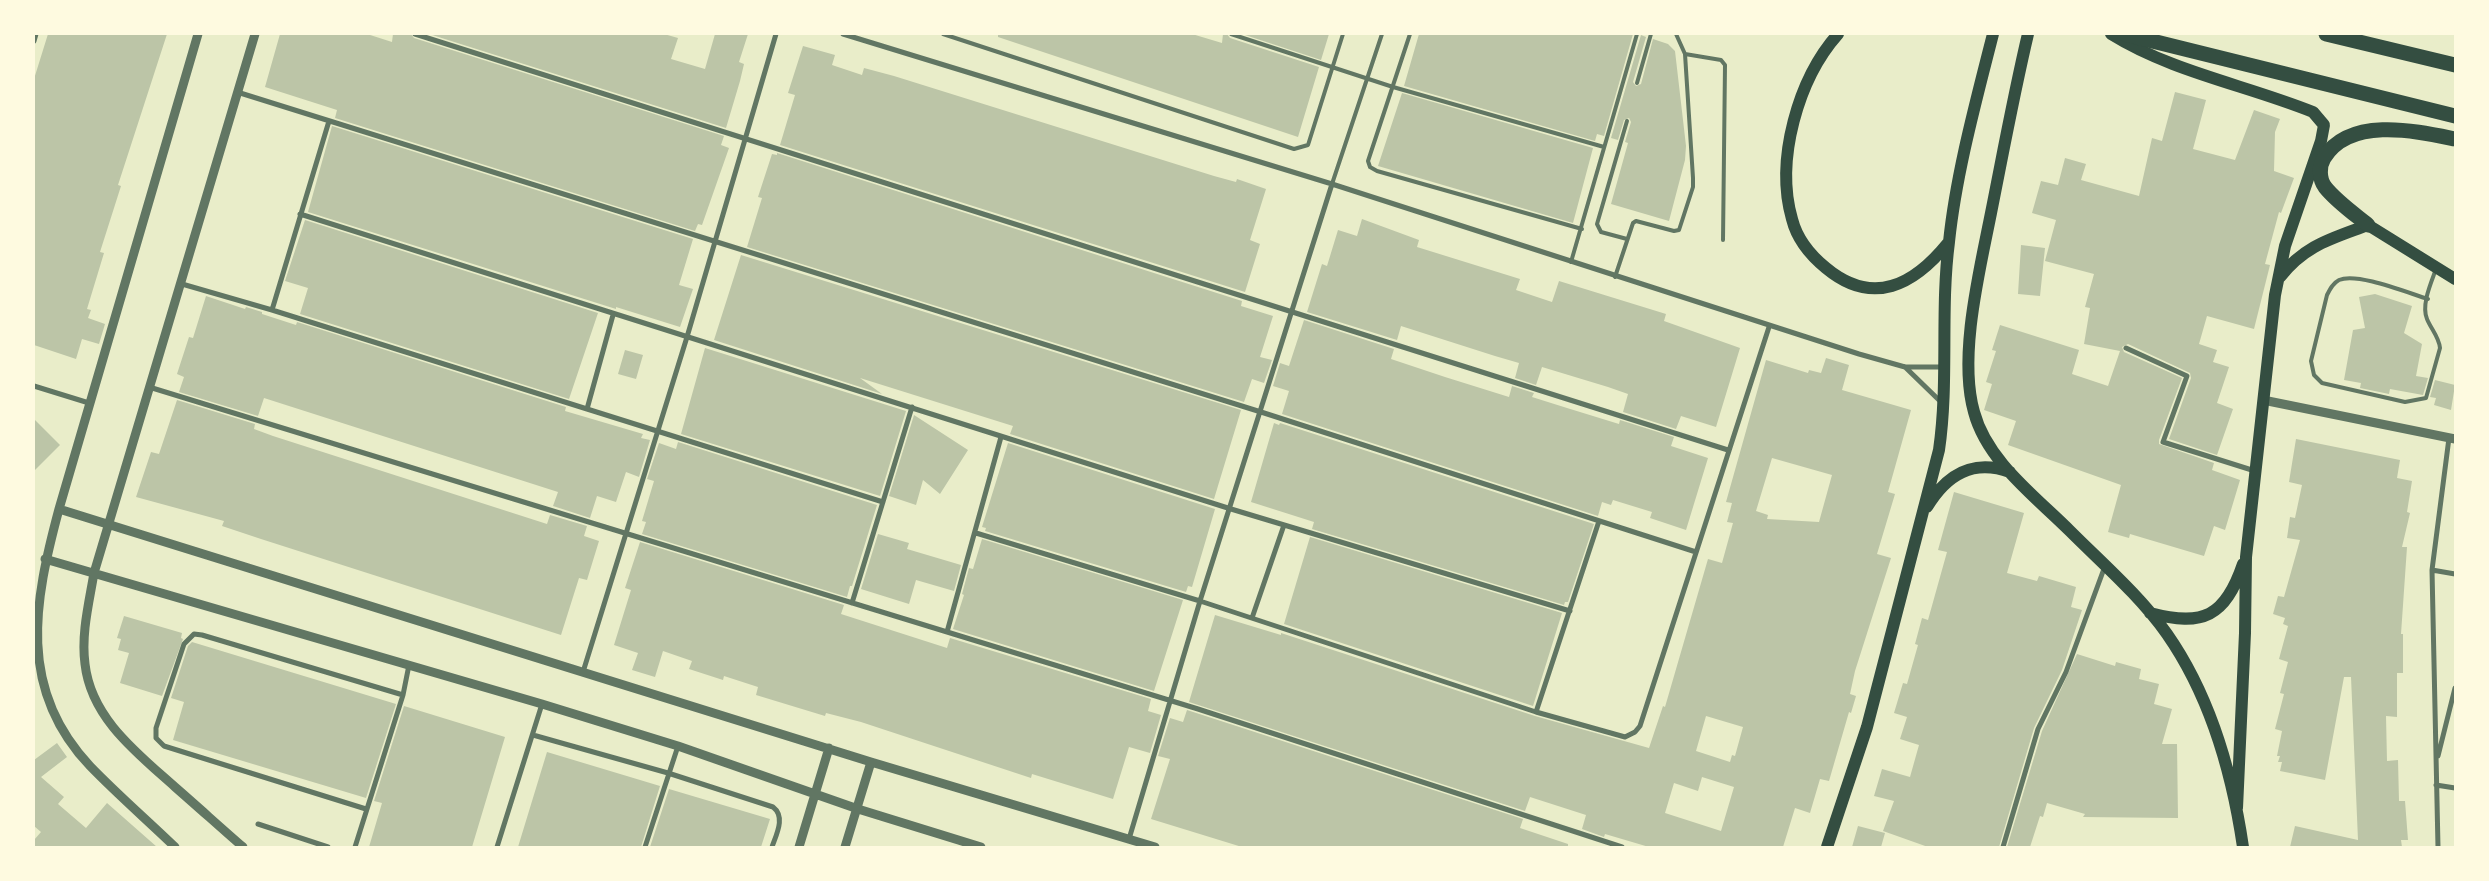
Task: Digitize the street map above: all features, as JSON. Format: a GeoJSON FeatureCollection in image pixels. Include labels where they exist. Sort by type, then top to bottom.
{"type":"FeatureCollection","features":[{"type":"Feature","properties":{"kind":"highway"},"geometry":{"type":"LineString","coordinates":[[2124,34],[2455,116]]}},
{"type":"Feature","properties":{"kind":"highway"},"geometry":{"type":"LineString","coordinates":[[2326,34],[2455,65]]}},
{"type":"Feature","properties":{"kind":"highway"},"geometry":{"type":"LineString","coordinates":[[2368,225],[2324,186],[2320,168],[2323,159],[2330,151],[2354,133],[2394,129],[2455,139]]}},
{"type":"Feature","properties":{"kind":"main road"},"geometry":{"type":"LineString","coordinates":[[1838,34],[1812,72],[1800,97],[1793,126],[1788,192],[1792,220],[1799,238],[1811,254],[1829,270],[1849,283],[1868,289],[1889,287],[1914,277],[1934,260],[1948,243]]}},
{"type":"Feature","properties":{"kind":"main road"},"geometry":{"type":"LineString","coordinates":[[1827,847],[1867,727],[1916,529],[1938,450],[1943,404],[1948,243],[1954,207],[1993,34]]}},
{"type":"Feature","properties":{"kind":"main road"},"geometry":{"type":"LineString","coordinates":[[2028,34],[2020,66],[1975,301],[1970,354],[1970,398],[1977,424],[1989,447],[2011,472],[2150,613],[2179,654],[2205,703],[2221,744],[2237,808],[2243,847]]}},
{"type":"Feature","properties":{"kind":"main road"},"geometry":{"type":"LineString","coordinates":[[2111,34],[2126,43],[2180,66],[2313,112],[2321,120],[2323,132],[2294,218],[2278,279],[2246,557],[2245,633],[2237,808]]}},
{"type":"Feature","properties":{"kind":"main road"},"geometry":{"type":"LineString","coordinates":[[2278,279],[2298,256],[2313,247],[2368,225],[2436,269],[2455,279]]}},
{"type":"Feature","properties":{"kind":"main road"},"geometry":{"type":"LineString","coordinates":[[1916,529],[1936,492],[1960,473],[1985,467],[1994,467],[2011,472]]}},
{"type":"Feature","properties":{"kind":"main road"},"geometry":{"type":"LineString","coordinates":[[2150,613],[2172,620],[2191,620],[2210,613],[2225,601],[2235,585],[2246,557]]}},
{"type":"Feature","properties":{"kind":"street"},"geometry":{"type":"LineString","coordinates":[[34,41],[36,34]]}},
{"type":"Feature","properties":{"kind":"street"},"geometry":{"type":"LineString","coordinates":[[175,847],[89,765],[70,741],[55,716],[45,688],[36,634],[45,559],[198,34]]}},
{"type":"Feature","properties":{"kind":"street"},"geometry":{"type":"LineString","coordinates":[[243,847],[125,743],[96,699],[85,664],[84,640],[94,573],[149,387],[182,284],[255,34]]}},
{"type":"Feature","properties":{"kind":"street"},"geometry":{"type":"LineString","coordinates":[[415,34],[1728,450]]}},
{"type":"Feature","properties":{"kind":"street"},"geometry":{"type":"LineString","coordinates":[[583,672],[659,432],[776,34]]}},
{"type":"Feature","properties":{"kind":"street"},"geometry":{"type":"LineString","coordinates":[[843,34],[1332,184],[1769,327],[1905,367],[1944,366]]}},
{"type":"Feature","properties":{"kind":"street"},"geometry":{"type":"LineString","coordinates":[[237,92],[1262,412],[1696,552]]}},
{"type":"Feature","properties":{"kind":"street"},"geometry":{"type":"LineString","coordinates":[[272,310],[329,121]]}},
{"type":"Feature","properties":{"kind":"street"},"geometry":{"type":"LineString","coordinates":[[1129,839],[1200,601],[1262,412],[1291,311],[1332,184]]}},
{"type":"Feature","properties":{"kind":"street"},"geometry":{"type":"LineString","coordinates":[[300,214],[613,315],[912,407],[1231,509],[1570,611]]}},
{"type":"Feature","properties":{"kind":"street"},"geometry":{"type":"LineString","coordinates":[[182,284],[272,310],[883,502]]}},
{"type":"Feature","properties":{"kind":"street"},"geometry":{"type":"LineString","coordinates":[[587,409],[613,315]]}},
{"type":"Feature","properties":{"kind":"street"},"geometry":{"type":"LineString","coordinates":[[976,533],[1200,601],[1536,712],[1625,737],[1635,732],[1640,726],[1769,327]]}},
{"type":"Feature","properties":{"kind":"street"},"geometry":{"type":"LineString","coordinates":[[2126,348],[2188,376],[2163,442],[2255,472]]}},
{"type":"Feature","properties":{"kind":"street"},"geometry":{"type":"LineString","coordinates":[[1905,367],[1943,404]]}},
{"type":"Feature","properties":{"kind":"street"},"geometry":{"type":"LineString","coordinates":[[34,386],[89,404]]}},
{"type":"Feature","properties":{"kind":"street"},"geometry":{"type":"LineString","coordinates":[[149,387],[627,532],[1171,701],[1622,847]]}},
{"type":"Feature","properties":{"kind":"street"},"geometry":{"type":"LineString","coordinates":[[2263,400],[2452,439],[2432,570],[2438,847]]}},
{"type":"Feature","properties":{"kind":"street"},"geometry":{"type":"LineString","coordinates":[[852,603],[912,407]]}},
{"type":"Feature","properties":{"kind":"street"},"geometry":{"type":"LineString","coordinates":[[947,632],[976,533],[1001,437]]}},
{"type":"Feature","properties":{"kind":"street"},"geometry":{"type":"LineString","coordinates":[[59,509],[871,762],[1154,847]]}},
{"type":"Feature","properties":{"kind":"street"},"geometry":{"type":"LineString","coordinates":[[1536,712],[1599,521]]}},
{"type":"Feature","properties":{"kind":"street"},"geometry":{"type":"LineString","coordinates":[[1252,618],[1284,524]]}},
{"type":"Feature","properties":{"kind":"street"},"geometry":{"type":"LineString","coordinates":[[45,559],[542,704],[678,746],[816,795],[981,847]]}},
{"type":"Feature","properties":{"kind":"street"},"geometry":{"type":"LineString","coordinates":[[2004,847],[2038,729],[2066,672],[2105,566]]}},
{"type":"Feature","properties":{"kind":"street"},"geometry":{"type":"LineString","coordinates":[[2432,570],[2455,574]]}},
{"type":"Feature","properties":{"kind":"street"},"geometry":{"type":"LineString","coordinates":[[366,810],[164,746],[156,738],[156,728],[184,644],[194,634],[202,634],[403,694]]}},
{"type":"Feature","properties":{"kind":"street"},"geometry":{"type":"LineString","coordinates":[[355,847],[403,694],[409,666]]}},
{"type":"Feature","properties":{"kind":"street"},"geometry":{"type":"LineString","coordinates":[[2436,763],[2455,688]]}},
{"type":"Feature","properties":{"kind":"street"},"geometry":{"type":"LineString","coordinates":[[496,847],[542,704]]}},
{"type":"Feature","properties":{"kind":"street"},"geometry":{"type":"LineString","coordinates":[[533,735],[668,773],[773,807],[779,814],[780,820],[772,847]]}},
{"type":"Feature","properties":{"kind":"street"},"geometry":{"type":"LineString","coordinates":[[645,847],[678,746]]}},
{"type":"Feature","properties":{"kind":"street"},"geometry":{"type":"LineString","coordinates":[[799,847],[829,748]]}},
{"type":"Feature","properties":{"kind":"street"},"geometry":{"type":"LineString","coordinates":[[845,847],[871,762]]}},
{"type":"Feature","properties":{"kind":"street"},"geometry":{"type":"LineString","coordinates":[[2436,785],[2455,788]]}},
{"type":"Feature","properties":{"kind":"street"},"geometry":{"type":"LineString","coordinates":[[258,824],[328,847]]}},
{"type":"Feature","properties":{"kind":"lane"},"geometry":{"type":"LineString","coordinates":[[943,34],[1294,149],[1308,145],[1343,34]]}},
{"type":"Feature","properties":{"kind":"lane"},"geometry":{"type":"LineString","coordinates":[[1231,34],[1393,87],[1604,147]]}},
{"type":"Feature","properties":{"kind":"lane"},"geometry":{"type":"LineString","coordinates":[[1332,184],[1382,34]]}},
{"type":"Feature","properties":{"kind":"lane"},"geometry":{"type":"LineString","coordinates":[[1410,34],[1368,161],[1370,167],[1377,171],[1582,229]]}},
{"type":"Feature","properties":{"kind":"lane"},"geometry":{"type":"LineString","coordinates":[[1571,262],[1637,34]]}},
{"type":"Feature","properties":{"kind":"lane"},"geometry":{"type":"LineString","coordinates":[[1638,82],[1650,34]]}},
{"type":"Feature","properties":{"kind":"lane"},"geometry":{"type":"LineString","coordinates":[[1615,277],[1627,239],[1636,222],[1674,231],[1679,230],[1693,184],[1685,54],[1676,34]]}},
{"type":"Feature","properties":{"kind":"lane"},"geometry":{"type":"LineString","coordinates":[[1685,54],[1722,60],[1726,65],[1723,240]]}},
{"type":"Feature","properties":{"kind":"lane"},"geometry":{"type":"LineString","coordinates":[[1627,121],[1597,224],[1601,232],[1627,239]]}},
{"type":"Feature","properties":{"kind":"lane"},"geometry":{"type":"LineString","coordinates":[[2428,299],[2354,277],[2340,280],[2332,285],[2326,295],[2311,361],[2314,375],[2322,383],[2405,402],[2426,398],[2429,395],[2440,348],[2440,341],[2426,318],[2428,299],[2436,269]]}},
{"type":"Feature","properties":{"kind":"building"},"geometry":{"type":"Polygon","coordinates":[[[48,34],[167,34],[118,185],[121,186],[100,252],[104,253],[87,309],[91,310],[88,318],[105,324],[99,344],[82,339],[76,359],[34,345],[34,79],[48,34]]]}},
{"type":"Feature","properties":{"kind":"building"},"geometry":{"type":"Polygon","coordinates":[[[280,34],[367,34],[392,42],[393,34],[411,34],[414,38],[724,136],[721,145],[729,148],[702,225],[698,224],[695,231],[335,118],[337,110],[265,87],[280,34]]]}},
{"type":"Feature","properties":{"kind":"building"},"geometry":{"type":"Polygon","coordinates":[[[429,34],[664,34],[678,38],[671,59],[705,69],[715,34],[748,34],[739,62],[744,64],[726,128],[429,34]]]}},
{"type":"Feature","properties":{"kind":"building"},"geometry":{"type":"Polygon","coordinates":[[[998,34],[1192,34],[1222,43],[1223,34],[1227,34],[1230,38],[1319,67],[1298,137],[998,37],[998,34]]]}},
{"type":"Feature","properties":{"kind":"building"},"geometry":{"type":"Polygon","coordinates":[[[1242,34],[1329,34],[1321,60],[1242,34]]]}},
{"type":"Feature","properties":{"kind":"building"},"geometry":{"type":"Polygon","coordinates":[[[1419,34],[1633,34],[1604,136],[1597,134],[1595,141],[1404,86],[1419,34]]]}},
{"type":"Feature","properties":{"kind":"building"},"geometry":{"type":"Polygon","coordinates":[[[1641,35],[1646,37],[1633,82],[1636,86],[1641,84],[1653,39],[1668,44],[1675,51],[1686,146],[1685,160],[1669,221],[1611,204],[1628,143],[1625,142],[1631,122],[1629,118],[1624,120],[1618,140],[1611,138],[1641,35]]]}},
{"type":"Feature","properties":{"kind":"building"},"geometry":{"type":"Polygon","coordinates":[[[803,46],[835,55],[832,65],[862,75],[864,68],[894,76],[1214,176],[1236,182],[1237,179],[1266,189],[1250,240],[1260,244],[1245,292],[780,145],[795,95],[788,93],[803,46]]]}},
{"type":"Feature","properties":{"kind":"building"},"geometry":{"type":"Polygon","coordinates":[[[2175,92],[2206,100],[2193,149],[2235,160],[2254,110],[2280,119],[2275,132],[2274,171],[2294,178],[2281,213],[2279,212],[2265,264],[2270,265],[2254,329],[2207,316],[2199,344],[2217,350],[2213,362],[2229,367],[2217,403],[2233,409],[2217,455],[2169,439],[2191,378],[2190,373],[2128,344],[2122,347],[2124,352],[2182,378],[2159,444],[2214,463],[2212,470],[2240,480],[2225,530],[2214,526],[2204,556],[2130,534],[2129,538],[2108,532],[2121,485],[2008,445],[2016,421],[1984,410],[1992,384],[1986,382],[1996,351],[1992,350],[2000,325],[2079,350],[2072,374],[2108,386],[2120,351],[2084,344],[2090,308],[2085,307],[2094,274],[2045,261],[2056,220],[2032,213],[2041,181],[2058,185],[2065,158],[2086,164],[2081,180],[2139,196],[2152,138],[2162,141],[2175,92]]]}},
{"type":"Feature","properties":{"kind":"building"},"geometry":{"type":"Polygon","coordinates":[[[1402,93],[1593,148],[1573,223],[1378,166],[1402,93]]]}},
{"type":"Feature","properties":{"kind":"building"},"geometry":{"type":"Polygon","coordinates":[[[332,126],[693,239],[679,285],[693,289],[680,327],[616,307],[616,309],[308,212],[332,126]]]}},
{"type":"Feature","properties":{"kind":"building"},"geometry":{"type":"Polygon","coordinates":[[[777,153],[1242,301],[1241,306],[1273,316],[1260,357],[1272,360],[1264,383],[1252,379],[1244,402],[747,247],[762,198],[758,197],[772,154],[777,155],[777,153]]]}},
{"type":"Feature","properties":{"kind":"building"},"geometry":{"type":"Polygon","coordinates":[[[1362,219],[1419,240],[1417,247],[1520,279],[1516,290],[1552,302],[1559,281],[1666,314],[1664,321],[1740,348],[1716,427],[1681,416],[1676,429],[1623,412],[1628,394],[1608,387],[1542,367],[1536,385],[1515,378],[1519,363],[1401,326],[1397,340],[1307,312],[1322,264],[1327,266],[1338,230],[1357,236],[1362,219]]]}},
{"type":"Feature","properties":{"kind":"building"},"geometry":{"type":"Polygon","coordinates":[[[305,220],[598,313],[569,399],[300,314],[308,288],[285,281],[305,220]]]}},
{"type":"Feature","properties":{"kind":"building"},"geometry":{"type":"Polygon","coordinates":[[[2021,245],[2045,248],[2040,296],[2018,294],[2021,245]]]}},
{"type":"Feature","properties":{"kind":"building"},"geometry":{"type":"Polygon","coordinates":[[[741,255],[1241,410],[1214,499],[1010,434],[1013,426],[860,378],[882,394],[714,340],[741,255]]]}},
{"type":"Feature","properties":{"kind":"building"},"geometry":{"type":"Polygon","coordinates":[[[2375,294],[2412,306],[2404,333],[2422,344],[2416,376],[2428,378],[2423,395],[2390,389],[2389,394],[2360,388],[2361,383],[2344,380],[2353,330],[2365,328],[2359,297],[2375,294]]]}},
{"type":"Feature","properties":{"kind":"building"},"geometry":{"type":"Polygon","coordinates":[[[206,296],[245,309],[246,307],[262,312],[262,314],[296,325],[297,322],[566,407],[565,411],[643,434],[641,438],[650,440],[639,477],[626,472],[616,502],[597,496],[590,518],[553,506],[558,492],[264,398],[258,416],[179,392],[184,377],[177,374],[189,337],[193,338],[206,296]]]}},
{"type":"Feature","properties":{"kind":"building"},"geometry":{"type":"Polygon","coordinates":[[[1304,320],[1394,349],[1391,359],[1445,377],[1509,397],[1512,386],[1534,393],[1532,397],[1619,424],[1620,420],[1674,437],[1671,446],[1708,458],[1686,530],[1650,518],[1652,512],[1613,500],[1611,505],[1602,502],[1598,516],[1282,414],[1289,391],[1273,386],[1280,363],[1289,366],[1304,320]]]}},
{"type":"Feature","properties":{"kind":"building"},"geometry":{"type":"Polygon","coordinates":[[[705,348],[906,411],[880,496],[681,434],[705,348]]]}},
{"type":"Feature","properties":{"kind":"building"},"geometry":{"type":"Polygon","coordinates":[[[625,350],[643,355],[636,379],[618,374],[625,350]]]}},
{"type":"Feature","properties":{"kind":"building"},"geometry":{"type":"Polygon","coordinates":[[[1826,358],[1849,365],[1842,390],[1911,410],[1888,492],[1895,494],[1877,554],[1891,558],[1855,671],[1850,694],[1856,696],[1851,713],[1849,712],[1829,781],[1820,779],[1810,813],[1795,808],[1783,847],[1649,847],[1605,834],[1604,837],[1582,829],[1586,815],[1530,797],[1525,811],[1189,702],[1215,615],[1281,635],[1281,633],[1535,716],[1649,748],[1663,706],[1665,707],[1708,559],[1722,563],[1733,523],[1727,522],[1732,503],[1726,502],[1766,360],[1808,373],[1809,370],[1821,373],[1826,358]],[[1772,458],[1756,511],[1768,515],[1767,519],[1819,522],[1832,475],[1772,458]],[[1706,716],[1696,751],[1730,762],[1732,755],[1735,756],[1743,727],[1706,716]],[[1702,777],[1698,791],[1674,783],[1665,813],[1721,831],[1734,787],[1702,777]]]}},
{"type":"Feature","properties":{"kind":"building"},"geometry":{"type":"Polygon","coordinates":[[[2435,380],[2455,385],[2451,410],[2434,405],[2436,398],[2430,397],[2435,380]]]}},
{"type":"Feature","properties":{"kind":"building"},"geometry":{"type":"Polygon","coordinates":[[[177,400],[255,424],[254,429],[273,436],[547,524],[550,515],[587,526],[584,536],[599,541],[587,580],[579,578],[561,635],[222,526],[224,521],[136,497],[151,452],[159,454],[177,400]]]}},
{"type":"Feature","properties":{"kind":"building"},"geometry":{"type":"Polygon","coordinates":[[[914,415],[968,450],[940,494],[923,480],[916,505],[889,496],[914,415]]]}},
{"type":"Feature","properties":{"kind":"building"},"geometry":{"type":"Polygon","coordinates":[[[34,419],[60,445],[34,471],[34,419]]]}},
{"type":"Feature","properties":{"kind":"building"},"geometry":{"type":"Polygon","coordinates":[[[1274,423],[1279,425],[1280,423],[1594,524],[1568,602],[1565,602],[1564,605],[1312,529],[1314,522],[1251,502],[1274,423]]]}},
{"type":"Feature","properties":{"kind":"building"},"geometry":{"type":"Polygon","coordinates":[[[2296,439],[2400,460],[2397,478],[2412,481],[2407,512],[2410,513],[2402,547],[2407,547],[2401,634],[2403,634],[2403,673],[2397,673],[2397,717],[2386,716],[2387,761],[2398,760],[2399,801],[2405,801],[2408,840],[2401,840],[2402,847],[2290,847],[2295,826],[2358,840],[2351,677],[2344,677],[2325,780],[2280,771],[2282,762],[2278,762],[2280,756],[2277,756],[2282,731],[2275,729],[2284,694],[2280,693],[2288,662],[2279,659],[2288,626],[2283,624],[2285,618],[2273,614],[2278,596],[2284,597],[2300,540],[2287,538],[2290,517],[2295,518],[2302,485],[2289,482],[2296,439]]]}},
{"type":"Feature","properties":{"kind":"building"},"geometry":{"type":"Polygon","coordinates":[[[678,442],[877,505],[847,597],[642,534],[646,522],[642,521],[654,481],[647,479],[659,443],[676,449],[678,442]]]}},
{"type":"Feature","properties":{"kind":"building"},"geometry":{"type":"Polygon","coordinates":[[[1008,443],[1215,509],[1192,587],[1188,586],[1186,592],[985,531],[986,528],[982,527],[1008,443]]]}},
{"type":"Feature","properties":{"kind":"building"},"geometry":{"type":"Polygon","coordinates":[[[1954,492],[2024,513],[2007,573],[2037,581],[2039,576],[2076,587],[2071,607],[2082,610],[2062,670],[2034,728],[1999,847],[1928,847],[1883,831],[1894,801],[1874,796],[1882,769],[1910,777],[1919,745],[1900,739],[1907,717],[1894,713],[1903,683],[1907,684],[1918,645],[1915,644],[1922,618],[1928,620],[1947,552],[1938,550],[1954,492]]]}},
{"type":"Feature","properties":{"kind":"building"},"geometry":{"type":"Polygon","coordinates":[[[878,534],[909,543],[907,549],[961,565],[954,591],[916,580],[909,604],[861,589],[878,534]]]}},
{"type":"Feature","properties":{"kind":"building"},"geometry":{"type":"Polygon","coordinates":[[[1310,537],[1562,613],[1533,706],[1284,624],[1310,537]]]}},
{"type":"Feature","properties":{"kind":"building"},"geometry":{"type":"Polygon","coordinates":[[[982,539],[1183,600],[1154,691],[953,629],[964,595],[962,594],[969,568],[973,569],[982,539]]]}},
{"type":"Feature","properties":{"kind":"building"},"geometry":{"type":"Polygon","coordinates":[[[640,542],[844,605],[841,614],[947,648],[950,638],[1151,699],[1148,711],[1161,715],[1150,753],[1129,747],[1113,799],[1032,774],[1031,778],[861,722],[826,713],[825,716],[756,695],[758,687],[724,676],[723,680],[689,669],[692,661],[663,651],[655,677],[632,670],[638,653],[614,645],[631,590],[625,588],[640,542]]]}},
{"type":"Feature","properties":{"kind":"building"},"geometry":{"type":"Polygon","coordinates":[[[124,616],[182,633],[181,638],[183,639],[162,696],[120,683],[129,653],[118,650],[121,639],[117,638],[124,616]]]}},
{"type":"Feature","properties":{"kind":"building"},"geometry":{"type":"Polygon","coordinates":[[[192,642],[396,704],[366,798],[173,740],[184,702],[171,698],[188,646],[192,642]]]}},
{"type":"Feature","properties":{"kind":"building"},"geometry":{"type":"Polygon","coordinates":[[[2077,654],[2115,666],[2116,662],[2141,669],[2139,679],[2159,684],[2154,704],[2172,709],[2162,744],[2177,744],[2178,818],[2083,817],[2085,814],[2047,803],[2043,817],[2040,816],[2030,847],[2007,847],[2042,731],[2077,654]]]}},
{"type":"Feature","properties":{"kind":"building"},"geometry":{"type":"Polygon","coordinates":[[[404,706],[505,737],[472,847],[369,847],[382,803],[374,801],[404,706]]]}},
{"type":"Feature","properties":{"kind":"building"},"geometry":{"type":"Polygon","coordinates":[[[1187,710],[1523,819],[1520,828],[1568,844],[1568,847],[1242,847],[1151,819],[1170,759],[1158,756],[1170,718],[1183,722],[1187,710]]]}},
{"type":"Feature","properties":{"kind":"building"},"geometry":{"type":"Polygon","coordinates":[[[57,743],[67,757],[41,777],[64,797],[58,804],[86,828],[107,803],[157,847],[34,847],[34,840],[41,832],[34,826],[34,760],[57,743]]]}},
{"type":"Feature","properties":{"kind":"building"},"geometry":{"type":"Polygon","coordinates":[[[547,752],[660,786],[641,847],[518,847],[547,752]]]}},
{"type":"Feature","properties":{"kind":"building"},"geometry":{"type":"Polygon","coordinates":[[[669,789],[770,819],[761,847],[650,847],[669,789]]]}},
{"type":"Feature","properties":{"kind":"building"},"geometry":{"type":"Polygon","coordinates":[[[1858,826],[1885,833],[1881,847],[1852,847],[1858,826]]]}}]}
